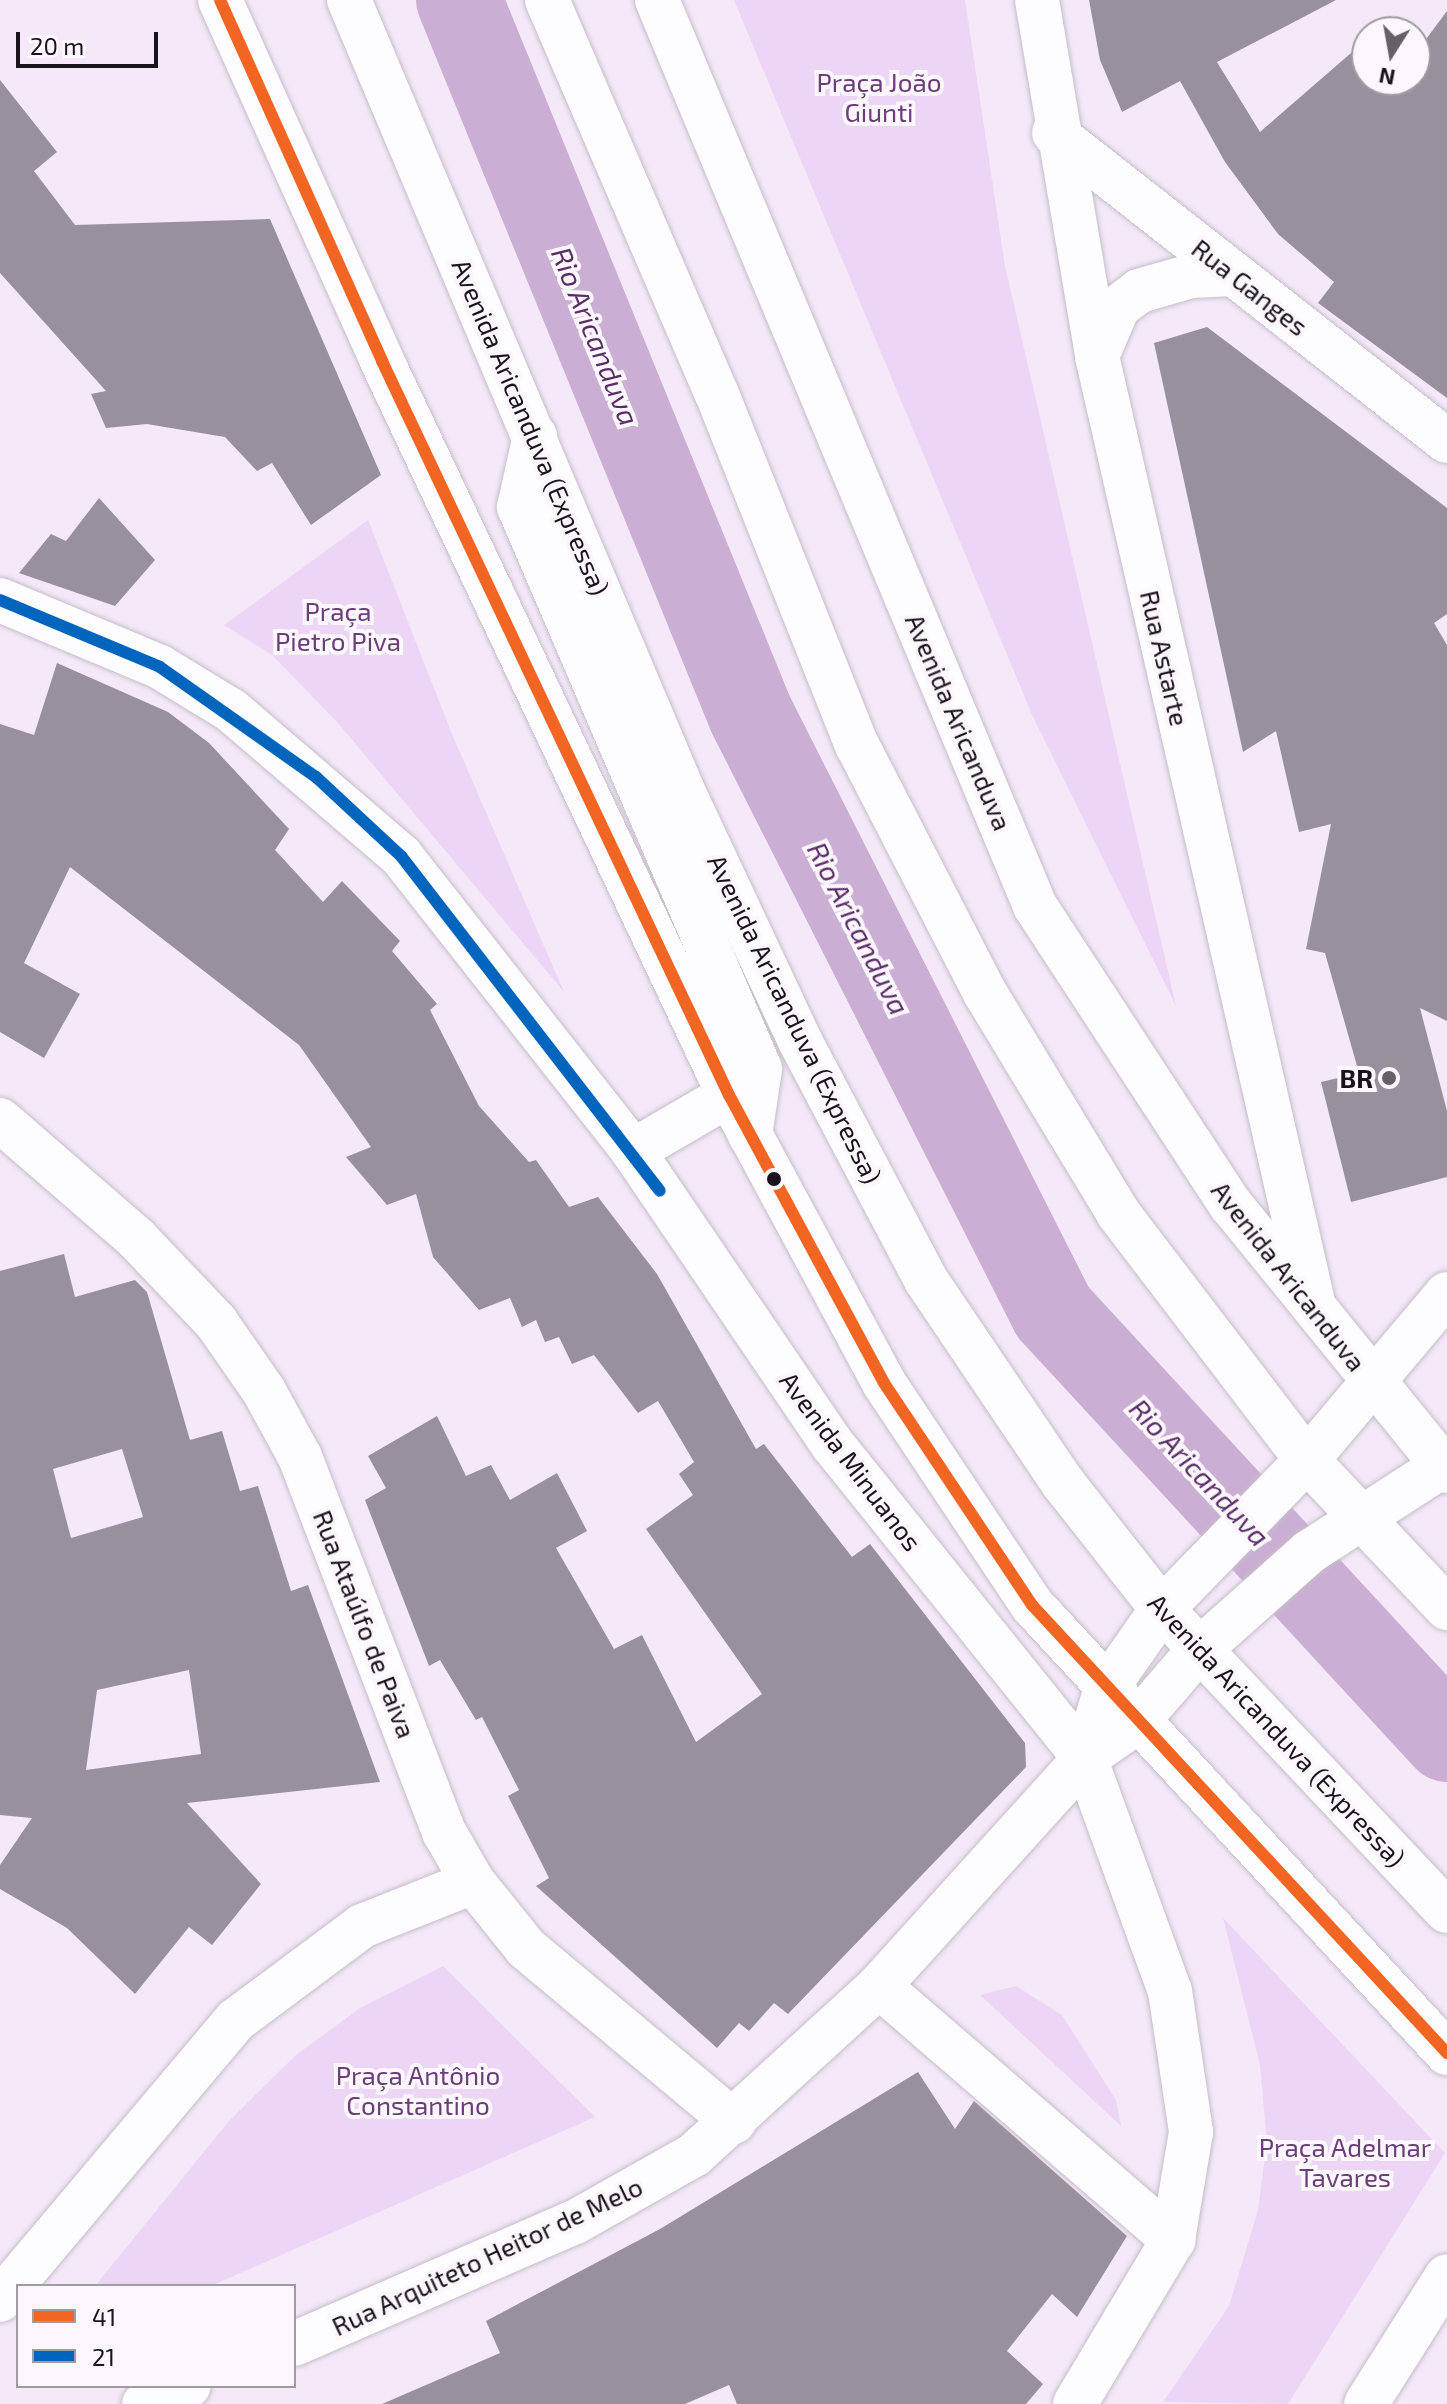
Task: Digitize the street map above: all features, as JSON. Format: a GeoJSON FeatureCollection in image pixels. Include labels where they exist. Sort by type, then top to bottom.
{"type":"FeatureCollection","features":[{"type":"Feature","properties":{"kind":"main road"},"geometry":{"type":"LineString","coordinates":[[220,0],[248,51],[382,361],[729,1095],[884,1383],[1032,1605],[1106,1689],[1447,2053]]}},
{"type":"Feature","properties":{"kind":"main road","name":"Avenida Aricanduva (Expressa)"},"geometry":{"type":"LineString","coordinates":[[349,0],[683,791],[800,1041],[926,1280],[1063,1483],[1162,1609],[1198,1651],[1447,1911]]}},
{"type":"Feature","properties":{"kind":"main road"},"geometry":{"type":"LineString","coordinates":[[547,0],[717,394],[857,745],[978,980],[1118,1213],[1307,1460],[1447,1608]]}},
{"type":"Feature","properties":{"kind":"main road","name":"Avenida Aricanduva"},"geometry":{"type":"LineString","coordinates":[[657,0],[1035,906],[1165,1114],[1315,1312],[1445,1466]]}},
{"type":"Feature","properties":{"kind":"main road","name":"Rua Astarte"},"geometry":{"type":"LineString","coordinates":[[1037,0],[1054,133],[1097,356],[1315,1312]]}},
{"type":"Feature","properties":{"kind":"main road","name":"Rua Ganges"},"geometry":{"type":"LineString","coordinates":[[1054,133],[1447,441]]}},
{"type":"Feature","properties":{"kind":"main road"},"geometry":{"type":"LineString","coordinates":[[1097,356],[1118,307],[1139,291],[1191,276],[1234,274]]}},
{"type":"Feature","properties":{"kind":"main road"},"geometry":{"type":"LineString","coordinates":[[535,436],[519,507],[760,1069],[750,1135]]}},
{"type":"Feature","properties":{"kind":"main road","name":"Avenida Minuanos"},"geometry":{"type":"LineString","coordinates":[[0,600],[160,667],[316,777],[401,856],[633,1151],[833,1445],[1085,1758]]}},
{"type":"Feature","properties":{"kind":"main road"},"geometry":{"type":"LineString","coordinates":[[633,1151],[729,1095]]}},
{"type":"Feature","properties":{"kind":"main road","name":"Rua Ataúlfo de Paiva"},"geometry":{"type":"LineString","coordinates":[[0,1120],[136,1238],[216,1322],[264,1391],[300,1457],[444,1832],[473,1882],[526,1948],[734,2122]]}},
{"type":"Feature","properties":{"kind":"main road","name":"Rua Arquiteto Heitor de Melo"},"geometry":{"type":"LineString","coordinates":[[1085,1758],[1106,1689],[1162,1609],[1307,1460],[1447,1294]]}},
{"type":"Feature","properties":{"kind":"main road","name":"Rua Arquiteto Heitor de Melo"},"geometry":{"type":"LineString","coordinates":[[296,2343],[575,2222],[694,2155],[734,2122],[879,1986],[1085,1758],[1137,1722],[1198,1651],[1309,1552],[1358,1516],[1445,1466]]}},
{"type":"Feature","properties":{"kind":"main road"},"geometry":{"type":"LineString","coordinates":[[1075,2404],[1173,2240],[1187,2179],[1188,2074],[1141,1897],[1085,1758]]}},
{"type":"Feature","properties":{"kind":"main road"},"geometry":{"type":"LineString","coordinates":[[0,2300],[236,2020],[362,1926],[473,1882]]}},
{"type":"Feature","properties":{"kind":"main road"},"geometry":{"type":"LineString","coordinates":[[879,1986],[1173,2240]]}},
{"type":"Feature","properties":{"kind":"main road"},"geometry":{"type":"LineString","coordinates":[[1366,2404],[1447,2276]]}},
{"type":"Feature","properties":{"kind":"main road"},"geometry":{"type":"LineString","coordinates":[[144,2404],[184,2388]]}},
{"type":"Feature","properties":{"kind":"green space","name":"Praça João Giunti"},"geometry":{"type":"Polygon","coordinates":[[[734,0],[965,0],[1005,266],[1176,1006],[1033,717],[734,0]]]}},
{"type":"Feature","properties":{"kind":"green space","name":"Praça Pietro Piva"},"geometry":{"type":"Polygon","coordinates":[[[368,520],[452,734],[564,992],[338,723],[272,655],[224,625],[368,520]]]}},
{"type":"Feature","properties":{"kind":"green space","name":"Praça Adelmar Tavares"},"geometry":{"type":"Polygon","coordinates":[[[1223,1918],[1445,2153],[1288,2404],[1163,2402],[1229,2306],[1258,2210],[1267,2143],[1260,2065],[1223,1918]]]}},
{"type":"Feature","properties":{"kind":"green space","name":"Praça Antônio Constantino"},"geometry":{"type":"Polygon","coordinates":[[[443,1966],[595,2117],[216,2284],[97,2284],[229,2121],[296,2055],[360,2008],[443,1966]]]}},
{"type":"Feature","properties":{"kind":"green space"},"geometry":{"type":"Polygon","coordinates":[[[1016,1986],[1062,2015],[1116,2100],[1121,2126],[980,1995],[1016,1986]]]}},
{"type":"Feature","properties":{"kind":"building"},"geometry":{"type":"Polygon","coordinates":[[[1089,0],[1336,0],[1217,62],[1260,132],[1351,53],[1351,96],[1431,96],[1431,32],[1447,11],[1447,398],[1318,303],[1334,282],[1278,234],[1225,162],[1180,81],[1122,112],[1100,60],[1089,0]]]}},
{"type":"Feature","properties":{"kind":"building"},"geometry":{"type":"Polygon","coordinates":[[[0,80],[57,152],[34,171],[75,225],[270,219],[381,475],[311,525],[272,463],[257,471],[225,437],[147,424],[106,428],[91,394],[106,391],[0,273],[0,80]]]}},
{"type":"Feature","properties":{"kind":"building"},"geometry":{"type":"Polygon","coordinates":[[[1207,327],[1447,508],[1447,614],[1434,623],[1447,645],[1447,1021],[1420,1008],[1447,1111],[1447,1177],[1351,1202],[1321,1082],[1359,1073],[1325,953],[1306,949],[1331,824],[1299,832],[1276,731],[1243,752],[1154,343],[1207,327]]]}},
{"type":"Feature","properties":{"kind":"building"},"geometry":{"type":"Polygon","coordinates":[[[99,498],[155,560],[115,606],[19,573],[51,534],[66,541],[99,498]]]}},
{"type":"Feature","properties":{"kind":"building"},"geometry":{"type":"Polygon","coordinates":[[[57,663],[168,712],[209,743],[289,829],[275,850],[323,902],[342,881],[400,941],[392,951],[437,1004],[430,1010],[479,1106],[529,1162],[536,1160],[569,1207],[598,1197],[657,1274],[756,1449],[764,1444],[852,1557],[870,1544],[1025,1743],[1026,1767],[788,2014],[774,2003],[749,2031],[739,2023],[717,2048],[536,1886],[549,1878],[508,1796],[519,1790],[482,1717],[476,1720],[440,1660],[429,1666],[365,1500],[386,1488],[368,1456],[437,1416],[466,1476],[491,1465],[510,1500],[557,1473],[587,1531],[556,1548],[614,1649],[642,1635],[696,1742],[762,1694],[646,1529],[693,1495],[679,1474],[694,1462],[658,1401],[638,1413],[594,1355],[572,1364],[559,1337],[545,1342],[536,1320],[522,1327],[510,1298],[479,1310],[433,1257],[416,1194],[387,1205],[346,1157],[371,1147],[299,1045],[70,867],[24,963],[80,994],[44,1058],[0,1032],[0,724],[34,735],[57,663]]]}},
{"type":"Feature","properties":{"kind":"building"},"geometry":{"type":"Polygon","coordinates":[[[64,1254],[75,1297],[135,1280],[147,1292],[190,1440],[222,1431],[240,1491],[258,1486],[291,1591],[308,1585],[380,1782],[187,1803],[261,1884],[212,1945],[189,1927],[135,1994],[67,1928],[0,1889],[0,1865],[32,1818],[0,1815],[0,1271],[64,1254]],[[122,1449],[53,1469],[71,1538],[143,1517],[122,1449]],[[189,1670],[97,1690],[86,1770],[201,1754],[189,1670]]]}},
{"type":"Feature","properties":{"kind":"building"},"geometry":{"type":"Polygon","coordinates":[[[918,2072],[955,2129],[974,2101],[1127,2236],[1077,2317],[1052,2294],[1007,2351],[1043,2384],[1026,2404],[737,2404],[729,2385],[685,2404],[382,2404],[500,2353],[486,2321],[660,2229],[918,2072]]]}},
{"type":"Feature","properties":{"kind":"waterway","name":"Rio Aricanduva"},"geometry":{"type":"LineString","coordinates":[[459,0],[751,715],[1053,1312],[1447,1739]]}},
{"type":"Feature","properties":{"kind":"transit line","name":"41"},"geometry":{"type":"LineString","coordinates":[[220,0],[382,361],[729,1095],[884,1383],[1032,1605],[1447,2053]]}},
{"type":"Feature","properties":{"kind":"transit line","name":"21"},"geometry":{"type":"LineString","coordinates":[[0,600],[160,667],[316,777],[401,856],[660,1191]]}},
{"type":"Feature","properties":{"kind":"place","name":"BR"},"geometry":{"type":"Point","coordinates":[1389,1078]}}]}
